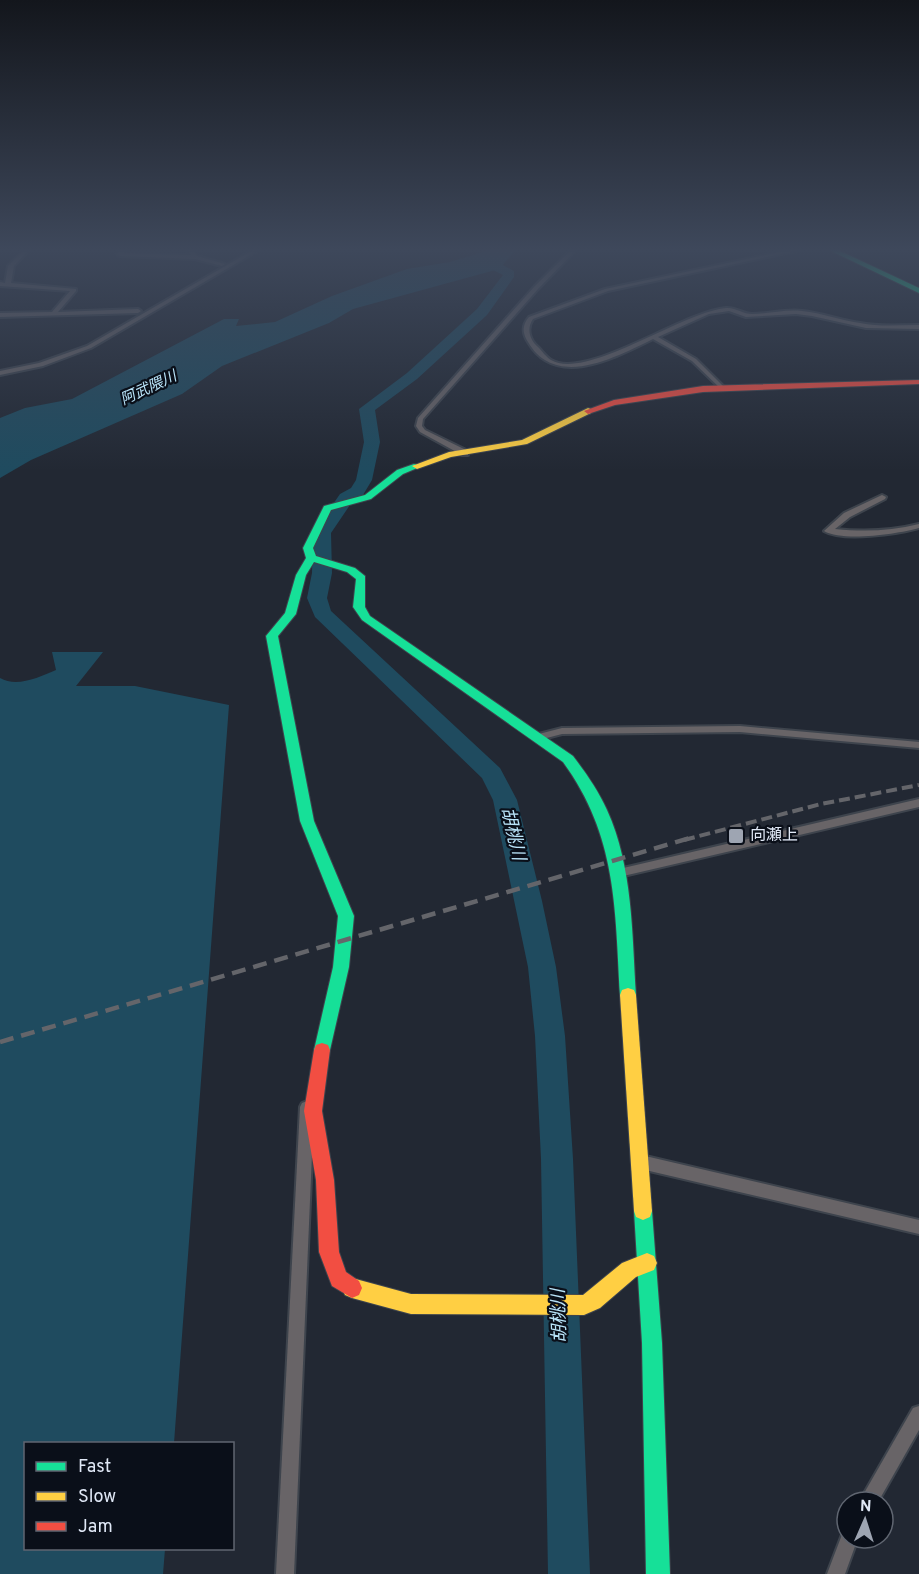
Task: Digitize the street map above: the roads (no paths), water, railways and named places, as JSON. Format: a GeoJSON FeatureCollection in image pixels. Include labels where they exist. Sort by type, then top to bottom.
{"type":"FeatureCollection","features":[{"type":"Feature","properties":{"kind":"street"},"geometry":{"type":"LineString","coordinates":[[0,373],[48,363],[89,347],[130,323]]}},
{"type":"Feature","properties":{"kind":"street"},"geometry":{"type":"LineString","coordinates":[[465,453],[422,431],[419,426],[420,419],[505,323]]}},
{"type":"Feature","properties":{"kind":"street"},"geometry":{"type":"LineString","coordinates":[[527,323],[527,337],[541,359],[563,368],[571,368],[655,338],[686,323]]}},
{"type":"Feature","properties":{"kind":"street"},"geometry":{"type":"LineString","coordinates":[[856,323],[868,326],[919,327]]}},
{"type":"Feature","properties":{"kind":"street"},"geometry":{"type":"LineString","coordinates":[[655,338],[694,360],[723,388]]}},
{"type":"Feature","properties":{"kind":"street"},"geometry":{"type":"LineString","coordinates":[[658,1574],[653,1354],[641,1162],[619,873],[607,825],[582,775],[568,759],[539,736],[366,618],[359,607],[361,578],[351,570],[320,561],[308,548],[324,512],[330,506],[368,497],[395,474],[436,459],[524,442],[601,406],[676,392],[723,388],[919,382]]}},
{"type":"Feature","properties":{"kind":"street"},"geometry":{"type":"LineString","coordinates":[[882,497],[847,515],[828,531],[871,535],[896,533],[919,526]]}},
{"type":"Feature","properties":{"kind":"street"},"geometry":{"type":"LineString","coordinates":[[320,561],[305,565],[290,615],[277,626],[272,636],[307,821],[346,916],[341,967],[314,1093],[313,1111],[326,1191],[329,1252],[339,1279],[349,1287],[411,1304],[584,1305],[599,1299],[631,1267],[646,1263]]}},
{"type":"Feature","properties":{"kind":"street"},"geometry":{"type":"LineString","coordinates":[[539,736],[562,732],[740,729],[919,745]]}},
{"type":"Feature","properties":{"kind":"street"},"geometry":{"type":"LineString","coordinates":[[619,873],[919,803]]}},
{"type":"Feature","properties":{"kind":"street"},"geometry":{"type":"LineString","coordinates":[[285,1574],[304,1120],[308,1101],[314,1093]]}},
{"type":"Feature","properties":{"kind":"street"},"geometry":{"type":"LineString","coordinates":[[641,1162],[919,1227]]}},
{"type":"Feature","properties":{"kind":"street"},"geometry":{"type":"LineString","coordinates":[[875,1490],[919,1414]]}},
{"type":"Feature","properties":{"kind":"street"},"geometry":{"type":"LineString","coordinates":[[836,1574],[845,1550]]}},
{"type":"Feature","properties":{"kind":"water","name":"阿武隈川"},"geometry":{"type":"Polygon","coordinates":[[[216,323],[237,323],[236,326],[261,323],[328,323],[222,366],[182,394],[31,460],[0,478],[0,418],[25,408],[72,399],[216,323]]]}},
{"type":"Feature","properties":{"kind":"water"},"geometry":{"type":"Polygon","coordinates":[[[52,652],[103,652],[76,686],[135,686],[229,705],[174,1442],[24,1442],[24,1550],[165,1550],[163,1574],[0,1574],[0,678],[21,682],[56,670],[52,652]]]}},
{"type":"Feature","properties":{"kind":"waterway","name":"胡桃川"},"geometry":{"type":"LineString","coordinates":[[469,323],[412,376],[367,409],[372,442],[364,480],[357,491],[346,498],[322,533],[322,573],[317,598],[322,613],[492,774],[505,800],[542,967],[550,1036],[557,1159],[569,1574]]}},
{"type":"Feature","properties":{"kind":"railway"},"geometry":{"type":"LineString","coordinates":[[684,840],[821,804],[919,785]]}},
{"type":"Feature","properties":{"kind":"railway"},"geometry":{"type":"LineString","coordinates":[[0,1042],[690,838]]}},
{"type":"Feature","properties":{"kind":"place","name":"向瀬上"},"geometry":{"type":"Point","coordinates":[736,836]}}]}
